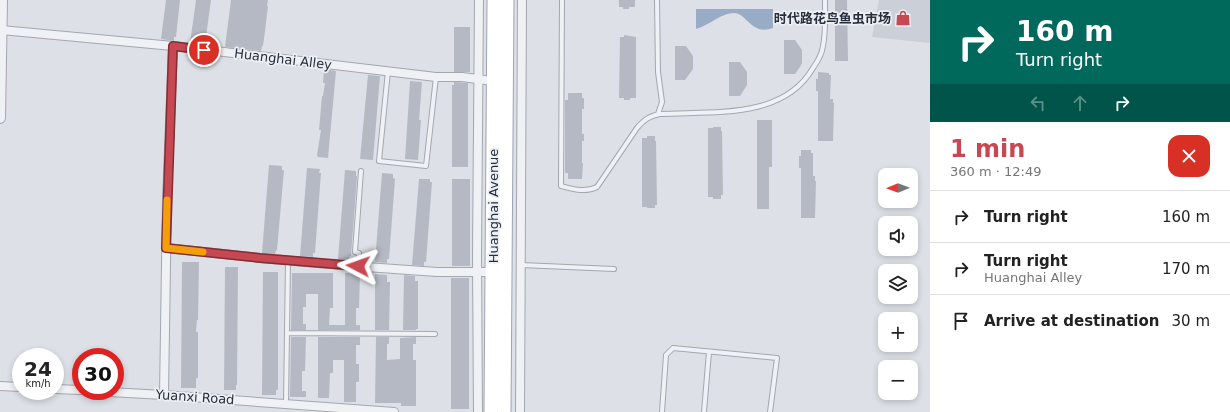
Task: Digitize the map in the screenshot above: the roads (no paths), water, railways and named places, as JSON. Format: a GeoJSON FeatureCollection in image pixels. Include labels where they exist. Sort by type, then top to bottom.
{"type":"FeatureCollection","features":[{"type":"Feature","properties":{"kind":"main road","name":"Huanghai Avenue"},"geometry":{"type":"LineString","coordinates":[[491,412],[494,0]]}},
{"type":"Feature","properties":{"kind":"main road","name":"Huanghai Avenue"},"geometry":{"type":"LineString","coordinates":[[504,412],[507,0]]}},
{"type":"Feature","properties":{"kind":"street"},"geometry":{"type":"LineString","coordinates":[[0,118],[2,0]]}},
{"type":"Feature","properties":{"kind":"street"},"geometry":{"type":"LineString","coordinates":[[478,412],[477,272],[479,0]]}},
{"type":"Feature","properties":{"kind":"street"},"geometry":{"type":"LineString","coordinates":[[520,412],[522,0]]}},
{"type":"Feature","properties":{"kind":"street","name":"Huanghai Alley"},"geometry":{"type":"LineString","coordinates":[[1,30],[173,46],[436,77],[494,81]]}},
{"type":"Feature","properties":{"kind":"street"},"geometry":{"type":"LineString","coordinates":[[164,395],[166,248],[173,46]]}},
{"type":"Feature","properties":{"kind":"street"},"geometry":{"type":"LineString","coordinates":[[166,248],[288,261],[437,272],[492,272]]}},
{"type":"Feature","properties":{"kind":"street"},"geometry":{"type":"LineString","coordinates":[[0,386],[12,387]]}},
{"type":"Feature","properties":{"kind":"street","name":"Yuanxi Road"},"geometry":{"type":"LineString","coordinates":[[124,393],[394,412]]}},
{"type":"Feature","properties":{"kind":"lane"},"geometry":{"type":"LineString","coordinates":[[562,0],[561,186],[578,190],[588,190],[597,187],[637,128],[646,118],[658,114],[729,111],[755,108],[771,103],[790,94],[810,75],[821,55],[824,36],[825,0]]}},
{"type":"Feature","properties":{"kind":"lane"},"geometry":{"type":"LineString","coordinates":[[657,0],[658,72],[662,102],[658,114]]}},
{"type":"Feature","properties":{"kind":"lane"},"geometry":{"type":"LineString","coordinates":[[388,71],[380,161],[426,166],[436,77]]}},
{"type":"Feature","properties":{"kind":"lane"},"geometry":{"type":"LineString","coordinates":[[358,266],[359,253],[355,252],[361,171]]}},
{"type":"Feature","properties":{"kind":"lane"},"geometry":{"type":"LineString","coordinates":[[286,404],[288,261]]}},
{"type":"Feature","properties":{"kind":"lane"},"geometry":{"type":"LineString","coordinates":[[521,265],[614,269]]}},
{"type":"Feature","properties":{"kind":"lane"},"geometry":{"type":"LineString","coordinates":[[287,333],[435,334]]}},
{"type":"Feature","properties":{"kind":"lane"},"geometry":{"type":"LineString","coordinates":[[662,412],[666,355],[674,348],[777,358],[770,412]]}},
{"type":"Feature","properties":{"kind":"lane"},"geometry":{"type":"LineString","coordinates":[[704,412],[709,352]]}},
{"type":"Feature","properties":{"kind":"water"},"geometry":{"type":"Polygon","coordinates":[[[696,9],[773,9],[773,28],[766,30],[759,29],[750,24],[739,14],[734,13],[720,17],[696,29],[696,9]]]}},
{"type":"Feature","properties":{"kind":"place","name":"时代路花鸟鱼虫市场"},"geometry":{"type":"Point","coordinates":[903,18]}}]}
